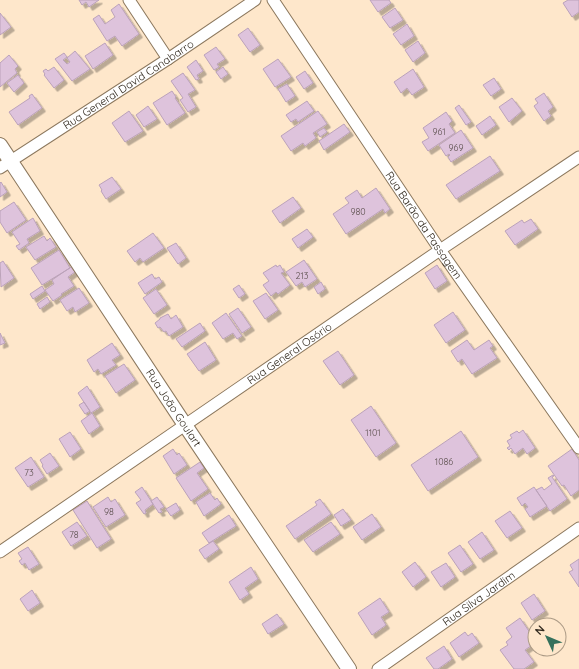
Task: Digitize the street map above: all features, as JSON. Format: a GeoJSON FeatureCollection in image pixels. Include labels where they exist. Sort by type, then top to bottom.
{"type":"FeatureCollection","features":[{"type":"Feature","properties":{"kind":"street"},"geometry":{"type":"LineString","coordinates":[[129,0],[168,59]]}},
{"type":"Feature","properties":{"kind":"street","name":"Rua General David Canabarro"},"geometry":{"type":"LineString","coordinates":[[5,165],[256,0]]}},
{"type":"Feature","properties":{"kind":"street","name":"Rua Barão da Passagem"},"geometry":{"type":"LineString","coordinates":[[273,0],[440,250],[579,448]]}},
{"type":"Feature","properties":{"kind":"street","name":"Rua João Goulart"},"geometry":{"type":"LineString","coordinates":[[0,145],[5,165],[184,425],[349,669]]}},
{"type":"Feature","properties":{"kind":"street","name":"Rua General Osório"},"geometry":{"type":"LineString","coordinates":[[0,552],[440,250],[579,157]]}},
{"type":"Feature","properties":{"kind":"street","name":"Rua Silva Jardim"},"geometry":{"type":"LineString","coordinates":[[378,669],[579,528]]}},
{"type":"Feature","properties":{"kind":"building"},"geometry":{"type":"Polygon","coordinates":[[[79,0],[99,0],[89,7],[86,2],[82,5],[79,0]]]}},
{"type":"Feature","properties":{"kind":"building"},"geometry":{"type":"Polygon","coordinates":[[[370,0],[389,0],[391,3],[378,12],[370,0]]]}},
{"type":"Feature","properties":{"kind":"building"},"geometry":{"type":"Polygon","coordinates":[[[568,0],[579,0],[579,12],[572,17],[563,3],[568,0]]]}},
{"type":"Feature","properties":{"kind":"building"},"geometry":{"type":"Polygon","coordinates":[[[119,4],[139,34],[122,46],[115,36],[107,41],[93,19],[99,15],[105,24],[115,17],[111,10],[119,4]]]}},
{"type":"Feature","properties":{"kind":"building"},"geometry":{"type":"Polygon","coordinates":[[[395,8],[403,20],[390,28],[382,17],[395,8]]]}},
{"type":"Feature","properties":{"kind":"building"},"geometry":{"type":"Polygon","coordinates":[[[0,13],[11,27],[0,35],[0,13]]]}},
{"type":"Feature","properties":{"kind":"building"},"geometry":{"type":"Polygon","coordinates":[[[407,24],[414,36],[401,45],[393,34],[407,24]]]}},
{"type":"Feature","properties":{"kind":"building"},"geometry":{"type":"Polygon","coordinates":[[[248,28],[260,45],[250,52],[238,35],[248,28]]]}},
{"type":"Feature","properties":{"kind":"building"},"geometry":{"type":"Polygon","coordinates":[[[418,41],[425,53],[413,62],[405,50],[418,41]]]}},
{"type":"Feature","properties":{"kind":"building"},"geometry":{"type":"Polygon","coordinates":[[[105,43],[113,55],[93,69],[85,56],[105,43]]]}},
{"type":"Feature","properties":{"kind":"building"},"geometry":{"type":"Polygon","coordinates":[[[216,47],[225,59],[217,64],[219,67],[214,70],[204,55],[216,47]]]}},
{"type":"Feature","properties":{"kind":"building"},"geometry":{"type":"Polygon","coordinates":[[[75,51],[90,69],[72,81],[55,59],[64,53],[67,57],[63,60],[67,64],[70,62],[67,58],[75,51]]]}},
{"type":"Feature","properties":{"kind":"building"},"geometry":{"type":"Polygon","coordinates":[[[9,55],[18,66],[15,69],[17,73],[0,87],[0,63],[9,55]]]}},
{"type":"Feature","properties":{"kind":"building"},"geometry":{"type":"Polygon","coordinates":[[[278,59],[291,77],[275,87],[263,69],[278,59]]]}},
{"type":"Feature","properties":{"kind":"building"},"geometry":{"type":"Polygon","coordinates":[[[196,60],[203,71],[197,75],[199,79],[196,80],[187,67],[196,60]]]}},
{"type":"Feature","properties":{"kind":"building"},"geometry":{"type":"Polygon","coordinates":[[[54,67],[64,80],[54,88],[44,75],[45,74],[43,71],[46,69],[48,71],[54,67]]]}},
{"type":"Feature","properties":{"kind":"building"},"geometry":{"type":"Polygon","coordinates":[[[223,67],[228,74],[221,79],[216,72],[223,67]]]}},
{"type":"Feature","properties":{"kind":"building"},"geometry":{"type":"Polygon","coordinates":[[[413,69],[424,87],[412,95],[407,88],[401,93],[394,82],[413,69]]]}},
{"type":"Feature","properties":{"kind":"building"},"geometry":{"type":"Polygon","coordinates":[[[305,71],[313,83],[304,89],[296,77],[305,71]]]}},
{"type":"Feature","properties":{"kind":"building"},"geometry":{"type":"Polygon","coordinates":[[[183,73],[195,90],[188,94],[196,107],[188,112],[180,100],[183,98],[171,81],[183,73]]]}},
{"type":"Feature","properties":{"kind":"building"},"geometry":{"type":"Polygon","coordinates":[[[18,75],[24,83],[14,92],[7,83],[18,75]]]}},
{"type":"Feature","properties":{"kind":"building"},"geometry":{"type":"Polygon","coordinates":[[[494,78],[501,89],[491,96],[483,85],[494,78]]]}},
{"type":"Feature","properties":{"kind":"building"},"geometry":{"type":"Polygon","coordinates":[[[287,84],[295,96],[286,102],[278,89],[287,84]]]}},
{"type":"Feature","properties":{"kind":"building"},"geometry":{"type":"Polygon","coordinates":[[[172,91],[185,113],[167,125],[153,103],[172,91]]]}},
{"type":"Feature","properties":{"kind":"building"},"geometry":{"type":"Polygon","coordinates":[[[544,93],[553,107],[548,111],[551,116],[544,121],[534,106],[538,103],[535,99],[544,93]]]}},
{"type":"Feature","properties":{"kind":"building"},"geometry":{"type":"Polygon","coordinates":[[[32,94],[42,108],[18,125],[9,112],[30,98],[29,96],[32,94]]]}},
{"type":"Feature","properties":{"kind":"building"},"geometry":{"type":"Polygon","coordinates":[[[512,98],[522,111],[509,122],[499,107],[512,98]]]}},
{"type":"Feature","properties":{"kind":"building"},"geometry":{"type":"Polygon","coordinates":[[[307,101],[314,111],[298,122],[296,119],[291,122],[286,115],[307,101]]]}},
{"type":"Feature","properties":{"kind":"building"},"geometry":{"type":"Polygon","coordinates":[[[459,105],[471,122],[466,125],[455,108],[459,105]]]}},
{"type":"Feature","properties":{"kind":"building"},"geometry":{"type":"Polygon","coordinates":[[[148,106],[157,119],[144,127],[136,115],[148,106]]]}},
{"type":"Feature","properties":{"kind":"building"},"geometry":{"type":"Polygon","coordinates":[[[129,111],[143,131],[125,142],[112,123],[129,111]]]}},
{"type":"Feature","properties":{"kind":"building"},"geometry":{"type":"Polygon","coordinates":[[[318,111],[327,124],[313,133],[316,138],[305,146],[303,143],[291,151],[281,136],[318,111]]]}},
{"type":"Feature","properties":{"kind":"building"},"geometry":{"type":"Polygon","coordinates":[[[446,112],[452,121],[449,124],[455,133],[428,151],[422,142],[429,138],[423,128],[446,112]]]}},
{"type":"Feature","properties":{"kind":"building"},"geometry":{"type":"Polygon","coordinates":[[[490,116],[496,125],[482,135],[476,126],[490,116]]]}},
{"type":"Feature","properties":{"kind":"building"},"geometry":{"type":"Polygon","coordinates":[[[344,124],[350,132],[324,150],[319,141],[344,124]]]}},
{"type":"Feature","properties":{"kind":"building"},"geometry":{"type":"Polygon","coordinates":[[[324,128],[327,132],[320,137],[317,132],[324,128]]]}},
{"type":"Feature","properties":{"kind":"building"},"geometry":{"type":"Polygon","coordinates":[[[461,130],[473,148],[451,162],[448,157],[450,155],[449,154],[446,156],[439,145],[461,130]]]}},
{"type":"Feature","properties":{"kind":"building"},"geometry":{"type":"Polygon","coordinates":[[[490,156],[500,171],[456,199],[446,185],[490,156]]]}},
{"type":"Feature","properties":{"kind":"building"},"geometry":{"type":"Polygon","coordinates":[[[112,177],[121,189],[106,199],[99,185],[112,177]]]}},
{"type":"Feature","properties":{"kind":"building"},"geometry":{"type":"Polygon","coordinates":[[[1,182],[7,192],[0,197],[0,183],[1,182]]]}},
{"type":"Feature","properties":{"kind":"building"},"geometry":{"type":"Polygon","coordinates":[[[376,188],[390,209],[385,213],[383,209],[346,234],[333,214],[349,203],[345,198],[357,190],[362,198],[376,188]]]}},
{"type":"Feature","properties":{"kind":"building"},"geometry":{"type":"Polygon","coordinates":[[[293,197],[301,208],[280,223],[272,211],[293,197]]]}},
{"type":"Feature","properties":{"kind":"building"},"geometry":{"type":"Polygon","coordinates":[[[14,202],[26,220],[7,233],[0,222],[0,211],[14,202]]]}},
{"type":"Feature","properties":{"kind":"building"},"geometry":{"type":"Polygon","coordinates":[[[33,218],[40,231],[27,239],[29,243],[19,250],[16,246],[20,244],[12,232],[33,218]]]}},
{"type":"Feature","properties":{"kind":"building"},"geometry":{"type":"Polygon","coordinates":[[[531,219],[538,229],[515,245],[505,231],[522,220],[524,223],[531,219]]]}},
{"type":"Feature","properties":{"kind":"building"},"geometry":{"type":"Polygon","coordinates":[[[307,229],[313,237],[298,248],[292,239],[307,229]]]}},
{"type":"Feature","properties":{"kind":"building"},"geometry":{"type":"Polygon","coordinates":[[[153,233],[164,248],[143,262],[140,258],[135,262],[127,251],[153,233]]]}},
{"type":"Feature","properties":{"kind":"building"},"geometry":{"type":"Polygon","coordinates":[[[44,236],[47,241],[50,238],[56,247],[35,260],[26,247],[44,236]]]}},
{"type":"Feature","properties":{"kind":"building"},"geometry":{"type":"Polygon","coordinates":[[[176,243],[186,258],[178,264],[167,248],[176,243]]]}},
{"type":"Feature","properties":{"kind":"building"},"geometry":{"type":"Polygon","coordinates":[[[59,250],[70,268],[42,285],[31,268],[59,250]]]}},
{"type":"Feature","properties":{"kind":"building"},"geometry":{"type":"Polygon","coordinates":[[[304,260],[317,279],[305,287],[302,282],[296,286],[286,272],[304,260]]]}},
{"type":"Feature","properties":{"kind":"building"},"geometry":{"type":"Polygon","coordinates":[[[3,261],[14,278],[1,287],[0,263],[3,261]]]}},
{"type":"Feature","properties":{"kind":"building"},"geometry":{"type":"Polygon","coordinates":[[[276,265],[277,267],[280,265],[284,272],[281,273],[290,285],[278,294],[276,292],[271,296],[263,285],[269,281],[263,273],[276,265]]]}},
{"type":"Feature","properties":{"kind":"building"},"geometry":{"type":"Polygon","coordinates":[[[437,265],[447,281],[435,289],[425,273],[437,265]]]}},
{"type":"Feature","properties":{"kind":"building"},"geometry":{"type":"Polygon","coordinates":[[[71,267],[75,272],[68,277],[74,286],[53,301],[45,290],[54,284],[52,280],[71,267]]]}},
{"type":"Feature","properties":{"kind":"building"},"geometry":{"type":"Polygon","coordinates":[[[152,274],[155,279],[159,277],[162,282],[145,294],[138,283],[152,274]]]}},
{"type":"Feature","properties":{"kind":"building"},"geometry":{"type":"Polygon","coordinates":[[[321,282],[325,289],[318,294],[314,287],[321,282]]]}},
{"type":"Feature","properties":{"kind":"building"},"geometry":{"type":"Polygon","coordinates":[[[239,285],[245,294],[239,298],[233,289],[239,285]]]}},
{"type":"Feature","properties":{"kind":"building"},"geometry":{"type":"Polygon","coordinates":[[[42,286],[45,291],[33,299],[30,294],[42,286]]]}},
{"type":"Feature","properties":{"kind":"building"},"geometry":{"type":"Polygon","coordinates":[[[79,288],[89,303],[75,312],[73,307],[67,311],[60,300],[79,288]]]}},
{"type":"Feature","properties":{"kind":"building"},"geometry":{"type":"Polygon","coordinates":[[[156,289],[167,305],[154,314],[143,298],[156,289]]]}},
{"type":"Feature","properties":{"kind":"building"},"geometry":{"type":"Polygon","coordinates":[[[266,293],[278,310],[265,319],[253,301],[266,293]]]}},
{"type":"Feature","properties":{"kind":"building"},"geometry":{"type":"Polygon","coordinates":[[[47,297],[50,302],[40,309],[37,304],[47,297]]]}},
{"type":"Feature","properties":{"kind":"building"},"geometry":{"type":"Polygon","coordinates":[[[238,308],[251,327],[242,333],[229,314],[238,308]]]}},
{"type":"Feature","properties":{"kind":"building"},"geometry":{"type":"Polygon","coordinates":[[[453,312],[465,330],[446,343],[434,325],[453,312]]]}},
{"type":"Feature","properties":{"kind":"building"},"geometry":{"type":"Polygon","coordinates":[[[226,313],[242,336],[237,339],[233,333],[223,339],[212,323],[226,313]]]}},
{"type":"Feature","properties":{"kind":"building"},"geometry":{"type":"Polygon","coordinates":[[[168,314],[171,319],[176,315],[183,327],[169,336],[166,331],[164,332],[160,327],[158,328],[155,323],[160,318],[168,314]]]}},
{"type":"Feature","properties":{"kind":"building"},"geometry":{"type":"Polygon","coordinates":[[[200,323],[205,331],[182,347],[176,339],[200,323]]]}},
{"type":"Feature","properties":{"kind":"building"},"geometry":{"type":"Polygon","coordinates":[[[0,333],[5,343],[0,345],[0,333]]]}},
{"type":"Feature","properties":{"kind":"building"},"geometry":{"type":"Polygon","coordinates":[[[467,340],[474,350],[489,340],[493,346],[490,348],[497,358],[472,374],[462,359],[458,362],[451,351],[467,340]]]}},
{"type":"Feature","properties":{"kind":"building"},"geometry":{"type":"Polygon","coordinates":[[[205,342],[216,360],[199,371],[187,354],[205,342]]]}},
{"type":"Feature","properties":{"kind":"building"},"geometry":{"type":"Polygon","coordinates":[[[112,343],[120,355],[112,360],[116,365],[101,374],[98,369],[94,372],[87,360],[112,343]]]}},
{"type":"Feature","properties":{"kind":"building"},"geometry":{"type":"Polygon","coordinates":[[[338,351],[354,375],[340,385],[323,361],[338,351]]]}},
{"type":"Feature","properties":{"kind":"building"},"geometry":{"type":"Polygon","coordinates":[[[124,364],[135,380],[116,393],[105,376],[124,364]]]}},
{"type":"Feature","properties":{"kind":"building"},"geometry":{"type":"Polygon","coordinates":[[[87,386],[100,407],[91,413],[78,393],[87,386]]]}},
{"type":"Feature","properties":{"kind":"building"},"geometry":{"type":"Polygon","coordinates":[[[84,402],[90,411],[85,414],[79,405],[84,402]]]}},
{"type":"Feature","properties":{"kind":"building"},"geometry":{"type":"Polygon","coordinates":[[[371,406],[396,443],[376,457],[351,420],[371,406]]]}},
{"type":"Feature","properties":{"kind":"building"},"geometry":{"type":"Polygon","coordinates":[[[92,413],[100,426],[89,434],[81,421],[92,413]]]}},
{"type":"Feature","properties":{"kind":"building"},"geometry":{"type":"Polygon","coordinates":[[[523,430],[535,448],[527,454],[523,448],[515,454],[511,448],[509,450],[507,448],[510,446],[507,441],[512,438],[510,435],[517,431],[519,433],[523,430]]]}},
{"type":"Feature","properties":{"kind":"building"},"geometry":{"type":"Polygon","coordinates":[[[461,431],[478,457],[428,491],[411,465],[461,431]]]}},
{"type":"Feature","properties":{"kind":"building"},"geometry":{"type":"Polygon","coordinates":[[[70,432],[81,449],[70,457],[59,439],[70,432]]]}},
{"type":"Feature","properties":{"kind":"building"},"geometry":{"type":"Polygon","coordinates":[[[173,449],[177,455],[179,453],[187,465],[174,474],[163,456],[173,449]]]}},
{"type":"Feature","properties":{"kind":"building"},"geometry":{"type":"Polygon","coordinates":[[[572,449],[579,460],[579,490],[571,496],[548,466],[572,449]]]}},
{"type":"Feature","properties":{"kind":"building"},"geometry":{"type":"Polygon","coordinates":[[[50,453],[59,466],[47,474],[40,460],[50,453]]]}},
{"type":"Feature","properties":{"kind":"building"},"geometry":{"type":"Polygon","coordinates":[[[31,457],[44,477],[28,487],[15,468],[31,457]]]}},
{"type":"Feature","properties":{"kind":"building"},"geometry":{"type":"Polygon","coordinates":[[[200,462],[204,468],[197,473],[208,489],[191,501],[176,478],[200,462]]]}},
{"type":"Feature","properties":{"kind":"building"},"geometry":{"type":"Polygon","coordinates":[[[553,475],[554,476],[552,477],[567,499],[550,511],[536,490],[542,487],[544,490],[552,484],[548,478],[553,475]]]}},
{"type":"Feature","properties":{"kind":"building"},"geometry":{"type":"Polygon","coordinates":[[[142,487],[153,504],[145,510],[146,513],[144,514],[136,503],[141,500],[135,492],[142,487]]]}},
{"type":"Feature","properties":{"kind":"building"},"geometry":{"type":"Polygon","coordinates":[[[534,487],[547,506],[530,517],[525,509],[528,507],[525,503],[522,506],[517,498],[534,487]]]}},
{"type":"Feature","properties":{"kind":"building"},"geometry":{"type":"Polygon","coordinates":[[[210,493],[215,500],[217,498],[221,504],[204,516],[196,502],[210,493]]]}},
{"type":"Feature","properties":{"kind":"building"},"geometry":{"type":"Polygon","coordinates":[[[108,497],[111,502],[115,499],[125,515],[106,527],[93,507],[108,497]]]}},
{"type":"Feature","properties":{"kind":"building"},"geometry":{"type":"Polygon","coordinates":[[[157,497],[164,507],[160,509],[162,512],[159,513],[151,501],[157,497]]]}},
{"type":"Feature","properties":{"kind":"building"},"geometry":{"type":"Polygon","coordinates":[[[320,499],[331,514],[295,539],[286,526],[317,505],[315,502],[320,499]]]}},
{"type":"Feature","properties":{"kind":"building"},"geometry":{"type":"Polygon","coordinates":[[[87,501],[111,539],[97,548],[73,510],[87,501]]]}},
{"type":"Feature","properties":{"kind":"building"},"geometry":{"type":"Polygon","coordinates":[[[176,503],[180,510],[171,516],[166,509],[176,503]]]}},
{"type":"Feature","properties":{"kind":"building"},"geometry":{"type":"Polygon","coordinates":[[[343,509],[351,520],[341,526],[334,515],[343,509]]]}},
{"type":"Feature","properties":{"kind":"building"},"geometry":{"type":"Polygon","coordinates":[[[510,511],[522,528],[507,538],[495,521],[510,511]]]}},
{"type":"Feature","properties":{"kind":"building"},"geometry":{"type":"Polygon","coordinates":[[[372,514],[381,527],[362,540],[353,527],[372,514]]]}},
{"type":"Feature","properties":{"kind":"building"},"geometry":{"type":"Polygon","coordinates":[[[229,515],[236,526],[209,543],[202,533],[229,515]]]}},
{"type":"Feature","properties":{"kind":"building"},"geometry":{"type":"Polygon","coordinates":[[[77,522],[87,536],[71,546],[62,532],[77,522]]]}},
{"type":"Feature","properties":{"kind":"building"},"geometry":{"type":"Polygon","coordinates":[[[331,522],[340,534],[313,552],[304,540],[331,522]]]}},
{"type":"Feature","properties":{"kind":"building"},"geometry":{"type":"Polygon","coordinates":[[[482,532],[494,550],[480,559],[468,542],[482,532]]]}},
{"type":"Feature","properties":{"kind":"building"},"geometry":{"type":"Polygon","coordinates":[[[213,541],[219,549],[205,559],[199,550],[213,541]]]}},
{"type":"Feature","properties":{"kind":"building"},"geometry":{"type":"Polygon","coordinates":[[[460,545],[473,564],[461,572],[448,553],[460,545]]]}},
{"type":"Feature","properties":{"kind":"building"},"geometry":{"type":"Polygon","coordinates":[[[28,547],[39,564],[29,570],[25,563],[22,565],[19,561],[22,559],[18,553],[28,547]]]}},
{"type":"Feature","properties":{"kind":"building"},"geometry":{"type":"Polygon","coordinates":[[[579,559],[579,587],[569,572],[573,570],[570,565],[579,559]]]}},
{"type":"Feature","properties":{"kind":"building"},"geometry":{"type":"Polygon","coordinates":[[[415,562],[426,577],[413,587],[402,572],[415,562]]]}},
{"type":"Feature","properties":{"kind":"building"},"geometry":{"type":"Polygon","coordinates":[[[446,563],[455,577],[441,587],[431,572],[446,563]]]}},
{"type":"Feature","properties":{"kind":"building"},"geometry":{"type":"Polygon","coordinates":[[[251,567],[258,579],[245,588],[249,594],[240,600],[229,582],[251,567]]]}},
{"type":"Feature","properties":{"kind":"building"},"geometry":{"type":"Polygon","coordinates":[[[32,590],[40,603],[28,611],[20,599],[32,590]]]}},
{"type":"Feature","properties":{"kind":"building"},"geometry":{"type":"Polygon","coordinates":[[[534,594],[545,611],[536,617],[530,617],[521,603],[534,594]]]}},
{"type":"Feature","properties":{"kind":"building"},"geometry":{"type":"Polygon","coordinates":[[[380,598],[389,612],[381,617],[386,625],[372,635],[358,613],[380,598]]]}},
{"type":"Feature","properties":{"kind":"building"},"geometry":{"type":"Polygon","coordinates":[[[277,614],[284,624],[268,634],[262,624],[277,614]]]}},
{"type":"Feature","properties":{"kind":"building"},"geometry":{"type":"Polygon","coordinates":[[[520,618],[527,628],[527,649],[525,650],[527,657],[530,657],[534,662],[524,669],[514,669],[500,650],[508,645],[506,642],[512,637],[506,628],[520,618]]]}},
{"type":"Feature","properties":{"kind":"building"},"geometry":{"type":"Polygon","coordinates":[[[465,632],[468,636],[472,633],[479,643],[459,657],[450,643],[465,632]]]}},
{"type":"Feature","properties":{"kind":"building"},"geometry":{"type":"Polygon","coordinates":[[[444,646],[452,659],[438,669],[434,669],[426,658],[444,646]]]}}]}
